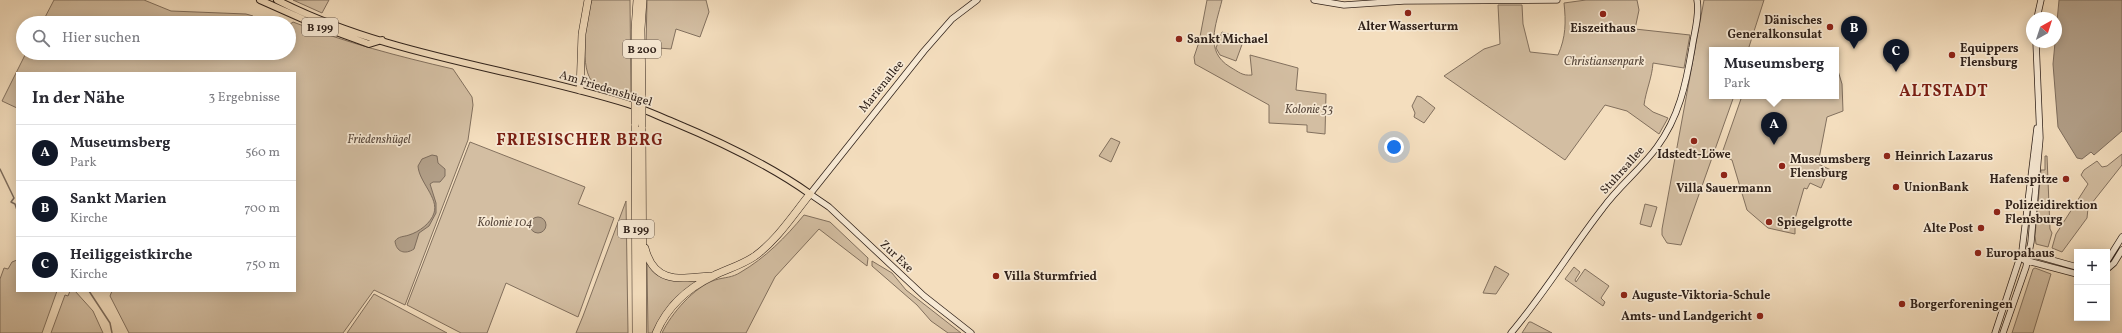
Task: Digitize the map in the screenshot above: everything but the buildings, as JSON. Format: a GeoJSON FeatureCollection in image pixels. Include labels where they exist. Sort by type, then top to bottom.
{"type":"FeatureCollection","features":[{"type":"Feature","properties":{"kind":"highway"},"geometry":{"type":"LineString","coordinates":[[580,90],[582,34],[588,0]]}},
{"type":"Feature","properties":{"kind":"highway","name":"B 199"},"geometry":{"type":"LineString","coordinates":[[632,0],[635,30],[639,125],[636,333]]}},
{"type":"Feature","properties":{"kind":"highway","name":"B 200"},"geometry":{"type":"LineString","coordinates":[[635,30],[637,0]]}},
{"type":"Feature","properties":{"kind":"highway","name":"B 200"},"geometry":{"type":"LineString","coordinates":[[638,96],[644,0]]}},
{"type":"Feature","properties":{"kind":"highway"},"geometry":{"type":"LineString","coordinates":[[639,125],[643,333]]}},
{"type":"Feature","properties":{"kind":"highway"},"geometry":{"type":"LineString","coordinates":[[656,333],[661,322],[673,304],[686,292],[712,276],[742,264],[765,248],[810,194]]}},
{"type":"Feature","properties":{"kind":"highway"},"geometry":{"type":"LineString","coordinates":[[642,235],[648,261],[661,274],[681,279],[712,276]]}},
{"type":"Feature","properties":{"kind":"main road","name":"Am Friedenshügel"},"geometry":{"type":"LineString","coordinates":[[260,0],[314,24],[369,44],[382,40]]}},
{"type":"Feature","properties":{"kind":"main road","name":"Am Friedenshügel"},"geometry":{"type":"LineString","coordinates":[[277,0],[320,19],[382,40],[630,104],[702,134],[773,170],[810,194]]}},
{"type":"Feature","properties":{"kind":"main road","name":"Marienallee"},"geometry":{"type":"LineString","coordinates":[[810,194],[924,51],[952,19],[977,0]]}},
{"type":"Feature","properties":{"kind":"main road"},"geometry":{"type":"LineString","coordinates":[[1314,0],[1332,4],[1557,0]]}},
{"type":"Feature","properties":{"kind":"main road"},"geometry":{"type":"LineString","coordinates":[[2036,12],[2037,0]]}},
{"type":"Feature","properties":{"kind":"main road"},"geometry":{"type":"LineString","coordinates":[[2038,12],[2041,0]]}},
{"type":"Feature","properties":{"kind":"main road","name":"Stuhrsallee"},"geometry":{"type":"LineString","coordinates":[[1511,333],[1544,294],[1602,208],[1657,148],[1671,126],[1679,107],[1687,78],[1698,2]]}},
{"type":"Feature","properties":{"kind":"main road"},"geometry":{"type":"LineString","coordinates":[[2003,333],[2027,260],[2032,235],[2040,138],[2036,48]]}},
{"type":"Feature","properties":{"kind":"main road"},"geometry":{"type":"LineString","coordinates":[[1995,333],[2022,252],[2039,118]]}},
{"type":"Feature","properties":{"kind":"main road","name":"Zur Exe"},"geometry":{"type":"LineString","coordinates":[[810,194],[829,207],[924,296],[971,333]]}},
{"type":"Feature","properties":{"kind":"main road"},"geometry":{"type":"LineString","coordinates":[[2110,256],[2122,237]]}},
{"type":"Feature","properties":{"kind":"main road"},"geometry":{"type":"LineString","coordinates":[[2110,266],[2114,263],[2122,250]]}},
{"type":"Feature","properties":{"kind":"main road"},"geometry":{"type":"LineString","coordinates":[[2022,252],[2074,266]]}},
{"type":"Feature","properties":{"kind":"main road"},"geometry":{"type":"LineString","coordinates":[[2020,259],[2074,273]]}},
{"type":"Feature","properties":{"kind":"green space"},"geometry":{"type":"Polygon","coordinates":[[[54,0],[144,0],[171,11],[246,14],[253,16],[46,16],[54,0]]]}},
{"type":"Feature","properties":{"kind":"green space"},"geometry":{"type":"Polygon","coordinates":[[[293,0],[329,0],[322,13],[293,0]]]}},
{"type":"Feature","properties":{"kind":"green space"},"geometry":{"type":"Polygon","coordinates":[[[592,0],[630,0],[631,97],[597,85],[589,77],[586,68],[585,43],[587,18],[592,0]]]}},
{"type":"Feature","properties":{"kind":"green space"},"geometry":{"type":"Polygon","coordinates":[[[647,0],[706,0],[709,12],[700,37],[676,29],[671,49],[646,47],[647,0]]]}},
{"type":"Feature","properties":{"kind":"green space","name":"Kolonie 53"},"geometry":{"type":"Polygon","coordinates":[[[1207,0],[1222,0],[1215,28],[1214,45],[1222,61],[1246,75],[1252,75],[1250,55],[1298,68],[1296,90],[1326,94],[1325,134],[1307,132],[1307,125],[1269,123],[1269,105],[1195,64],[1194,57],[1199,42],[1207,0]]]}},
{"type":"Feature","properties":{"kind":"green space","name":"Christiansenpark"},"geometry":{"type":"Polygon","coordinates":[[[1586,0],[1637,0],[1639,10],[1635,29],[1690,35],[1684,68],[1653,63],[1644,105],[1653,112],[1668,118],[1659,134],[1627,111],[1605,105],[1565,160],[1444,76],[1484,49],[1500,44],[1498,5],[1522,5],[1523,24],[1530,52],[1558,55],[1563,42],[1565,29],[1564,3],[1586,0]]]}},
{"type":"Feature","properties":{"kind":"green space"},"geometry":{"type":"Polygon","coordinates":[[[1704,0],[1764,0],[1749,47],[1709,47],[1709,99],[1733,99],[1681,245],[1667,243],[1662,235],[1704,0]]]}},
{"type":"Feature","properties":{"kind":"green space","name":"Friedenshügel"},"geometry":{"type":"Polygon","coordinates":[[[296,23],[372,48],[453,69],[472,97],[473,105],[468,140],[405,305],[374,290],[343,333],[129,333],[110,296],[112,292],[296,292],[296,72],[16,72],[22,60],[296,60],[296,23]]]}},
{"type":"Feature","properties":{"kind":"green space"},"geometry":{"type":"Polygon","coordinates":[[[1222,32],[1244,39],[1236,61],[1220,55],[1216,48],[1222,32]]]}},
{"type":"Feature","properties":{"kind":"green space","name":"Friedenshügel"},"geometry":{"type":"Polygon","coordinates":[[[16,73],[16,108],[2,101],[16,73]]]}},
{"type":"Feature","properties":{"kind":"green space"},"geometry":{"type":"Polygon","coordinates":[[[1839,74],[1842,84],[1843,111],[1827,117],[1818,164],[1831,170],[1826,176],[1821,188],[1810,183],[1807,189],[1804,188],[1795,219],[1795,234],[1768,228],[1747,210],[1732,160],[1721,156],[1741,99],[1839,99],[1839,74]]]}},
{"type":"Feature","properties":{"kind":"green space"},"geometry":{"type":"Polygon","coordinates":[[[1417,96],[1421,97],[1435,108],[1424,123],[1414,117],[1415,113],[1412,106],[1417,96]]]}},
{"type":"Feature","properties":{"kind":"green space"},"geometry":{"type":"Polygon","coordinates":[[[1111,138],[1120,142],[1111,162],[1099,156],[1111,138]]]}},
{"type":"Feature","properties":{"kind":"green space","name":"Kolonie 104"},"geometry":{"type":"Polygon","coordinates":[[[470,142],[585,187],[578,204],[614,218],[578,317],[506,283],[487,333],[461,333],[407,305],[470,142]]]}},
{"type":"Feature","properties":{"kind":"green space"},"geometry":{"type":"Polygon","coordinates":[[[2122,154],[2122,165],[2088,208],[2087,218],[2062,252],[2052,248],[2056,234],[2088,184],[2081,175],[2084,170],[2097,161],[2102,167],[2107,166],[2122,154]]]}},
{"type":"Feature","properties":{"kind":"green space"},"geometry":{"type":"Polygon","coordinates":[[[2045,156],[2047,156],[2050,229],[2052,233],[2048,247],[2036,244],[2035,236],[2041,170],[2045,170],[2045,156]]]}},
{"type":"Feature","properties":{"kind":"green space"},"geometry":{"type":"Polygon","coordinates":[[[626,201],[628,333],[576,333],[583,316],[626,201]]]}},
{"type":"Feature","properties":{"kind":"green space"},"geometry":{"type":"Polygon","coordinates":[[[1645,204],[1657,207],[1651,227],[1640,224],[1645,204]]]}},
{"type":"Feature","properties":{"kind":"green space"},"geometry":{"type":"Polygon","coordinates":[[[804,215],[830,222],[868,258],[867,266],[819,229],[775,277],[746,333],[662,333],[677,310],[691,295],[715,280],[738,274],[750,266],[775,246],[804,215]]]}},
{"type":"Feature","properties":{"kind":"green space"},"geometry":{"type":"Polygon","coordinates":[[[16,260],[16,292],[57,292],[42,333],[0,333],[0,279],[4,268],[8,269],[12,262],[16,260]]]}},
{"type":"Feature","properties":{"kind":"green space"},"geometry":{"type":"Polygon","coordinates":[[[872,261],[892,273],[906,290],[961,333],[948,333],[931,321],[917,305],[872,266],[872,261]]]}},
{"type":"Feature","properties":{"kind":"green space"},"geometry":{"type":"Polygon","coordinates":[[[647,263],[654,271],[699,279],[671,302],[653,333],[648,333],[647,263]]]}},
{"type":"Feature","properties":{"kind":"green space"},"geometry":{"type":"Polygon","coordinates":[[[1495,266],[1509,274],[1496,294],[1483,293],[1495,266]]]}},
{"type":"Feature","properties":{"kind":"green space"},"geometry":{"type":"Polygon","coordinates":[[[1574,267],[1580,272],[1575,280],[1576,282],[1585,269],[1609,286],[1601,298],[1605,302],[1603,306],[1565,279],[1574,267]]]}},
{"type":"Feature","properties":{"kind":"green space"},"geometry":{"type":"Polygon","coordinates":[[[2035,268],[2051,274],[2033,333],[2012,333],[2033,269],[2035,268]]]}},
{"type":"Feature","properties":{"kind":"green space"},"geometry":{"type":"Polygon","coordinates":[[[70,292],[76,292],[93,311],[103,333],[51,333],[65,295],[68,296],[70,292]]]}},
{"type":"Feature","properties":{"kind":"green space"},"geometry":{"type":"Polygon","coordinates":[[[374,294],[447,333],[347,333],[374,294]]]}},
{"type":"Feature","properties":{"kind":"green space"},"geometry":{"type":"Polygon","coordinates":[[[1529,322],[1531,322],[1552,333],[1522,333],[1529,322]]]}},
{"type":"Feature","properties":{"kind":"shaded area"},"geometry":{"type":"Polygon","coordinates":[[[2059,0],[2122,0],[2122,131],[2094,155],[2091,152],[2082,159],[2077,158],[2058,127],[2053,64],[2054,48],[2062,48],[2062,12],[2058,12],[2059,0]]]}},
{"type":"Feature","properties":{"kind":"shaded area"},"geometry":{"type":"Polygon","coordinates":[[[432,155],[437,156],[438,163],[445,169],[445,176],[440,182],[433,182],[430,184],[436,203],[436,213],[429,226],[419,233],[414,249],[404,252],[397,248],[395,241],[400,237],[413,234],[421,229],[427,224],[434,213],[434,202],[419,172],[418,166],[422,159],[432,155]]]}},
{"type":"Feature","properties":{"kind":"shaded area"},"geometry":{"type":"Polygon","coordinates":[[[538,217],[544,219],[546,225],[544,231],[538,233],[532,231],[530,225],[532,219],[538,217]]]}},
{"type":"Feature","properties":{"kind":"waterway"},"geometry":{"type":"LineString","coordinates":[[0,169],[14,198],[11,202],[15,204],[16,207]]}},
{"type":"Feature","properties":{"kind":"waterway"},"geometry":{"type":"LineString","coordinates":[[90,292],[110,323],[112,333]]}},
{"type":"Feature","properties":{"kind":"place","name":"Alter Wasserturm"},"geometry":{"type":"Point","coordinates":[1408,13]}},
{"type":"Feature","properties":{"kind":"place","name":"Eiszeithaus"},"geometry":{"type":"Point","coordinates":[1603,14]}},
{"type":"Feature","properties":{"kind":"place","name":"Dänisches Generalkonsulat"},"geometry":{"type":"Point","coordinates":[1830,27]}},
{"type":"Feature","properties":{"kind":"place","name":"Sankt Michael"},"geometry":{"type":"Point","coordinates":[1179,39]}},
{"type":"Feature","properties":{"kind":"place","name":"Sankt Marien"},"geometry":{"type":"Point","coordinates":[1854,49]}},
{"type":"Feature","properties":{"kind":"place","name":"Equippers Flensburg"},"geometry":{"type":"Point","coordinates":[1952,55]}},
{"type":"Feature","properties":{"kind":"place","name":"Heiliggeistkirche"},"geometry":{"type":"Point","coordinates":[1896,72]}},
{"type":"Feature","properties":{"kind":"place","name":"Idstedt-Löwe"},"geometry":{"type":"Point","coordinates":[1694,141]}},
{"type":"Feature","properties":{"kind":"place","name":"Museumsberg"},"geometry":{"type":"Point","coordinates":[1774,145]}},
{"type":"Feature","properties":{"kind":"place","name":"Heinrich Lazarus"},"geometry":{"type":"Point","coordinates":[1887,156]}},
{"type":"Feature","properties":{"kind":"place","name":"Museumsberg Flensburg"},"geometry":{"type":"Point","coordinates":[1782,166]}},
{"type":"Feature","properties":{"kind":"place","name":"Villa Sauermann"},"geometry":{"type":"Point","coordinates":[1724,175]}},
{"type":"Feature","properties":{"kind":"place","name":"Hafenspitze"},"geometry":{"type":"Point","coordinates":[2066,179]}},
{"type":"Feature","properties":{"kind":"place","name":"UnionBank"},"geometry":{"type":"Point","coordinates":[1896,187]}},
{"type":"Feature","properties":{"kind":"place","name":"Polizeidirektion Flensburg"},"geometry":{"type":"Point","coordinates":[1997,212]}},
{"type":"Feature","properties":{"kind":"place","name":"Spiegelgrotte"},"geometry":{"type":"Point","coordinates":[1769,222]}},
{"type":"Feature","properties":{"kind":"place","name":"Alte Post"},"geometry":{"type":"Point","coordinates":[1981,228]}},
{"type":"Feature","properties":{"kind":"place","name":"Europahaus"},"geometry":{"type":"Point","coordinates":[1978,253]}},
{"type":"Feature","properties":{"kind":"place","name":"Villa Sturmfried"},"geometry":{"type":"Point","coordinates":[996,276]}},
{"type":"Feature","properties":{"kind":"place","name":"Auguste-Viktoria-Schule"},"geometry":{"type":"Point","coordinates":[1624,295]}},
{"type":"Feature","properties":{"kind":"place","name":"Borgerforeningen"},"geometry":{"type":"Point","coordinates":[1902,304]}},
{"type":"Feature","properties":{"kind":"place","name":"Amts- und Landgericht"},"geometry":{"type":"Point","coordinates":[1760,316]}},
{"type":"Feature","properties":{"kind":"district","name":"ALTSTADT"},"geometry":{"type":"Point","coordinates":[1944,90]}},
{"type":"Feature","properties":{"kind":"district","name":"FRIESISCHER BERG"},"geometry":{"type":"Point","coordinates":[580,139]}}]}
